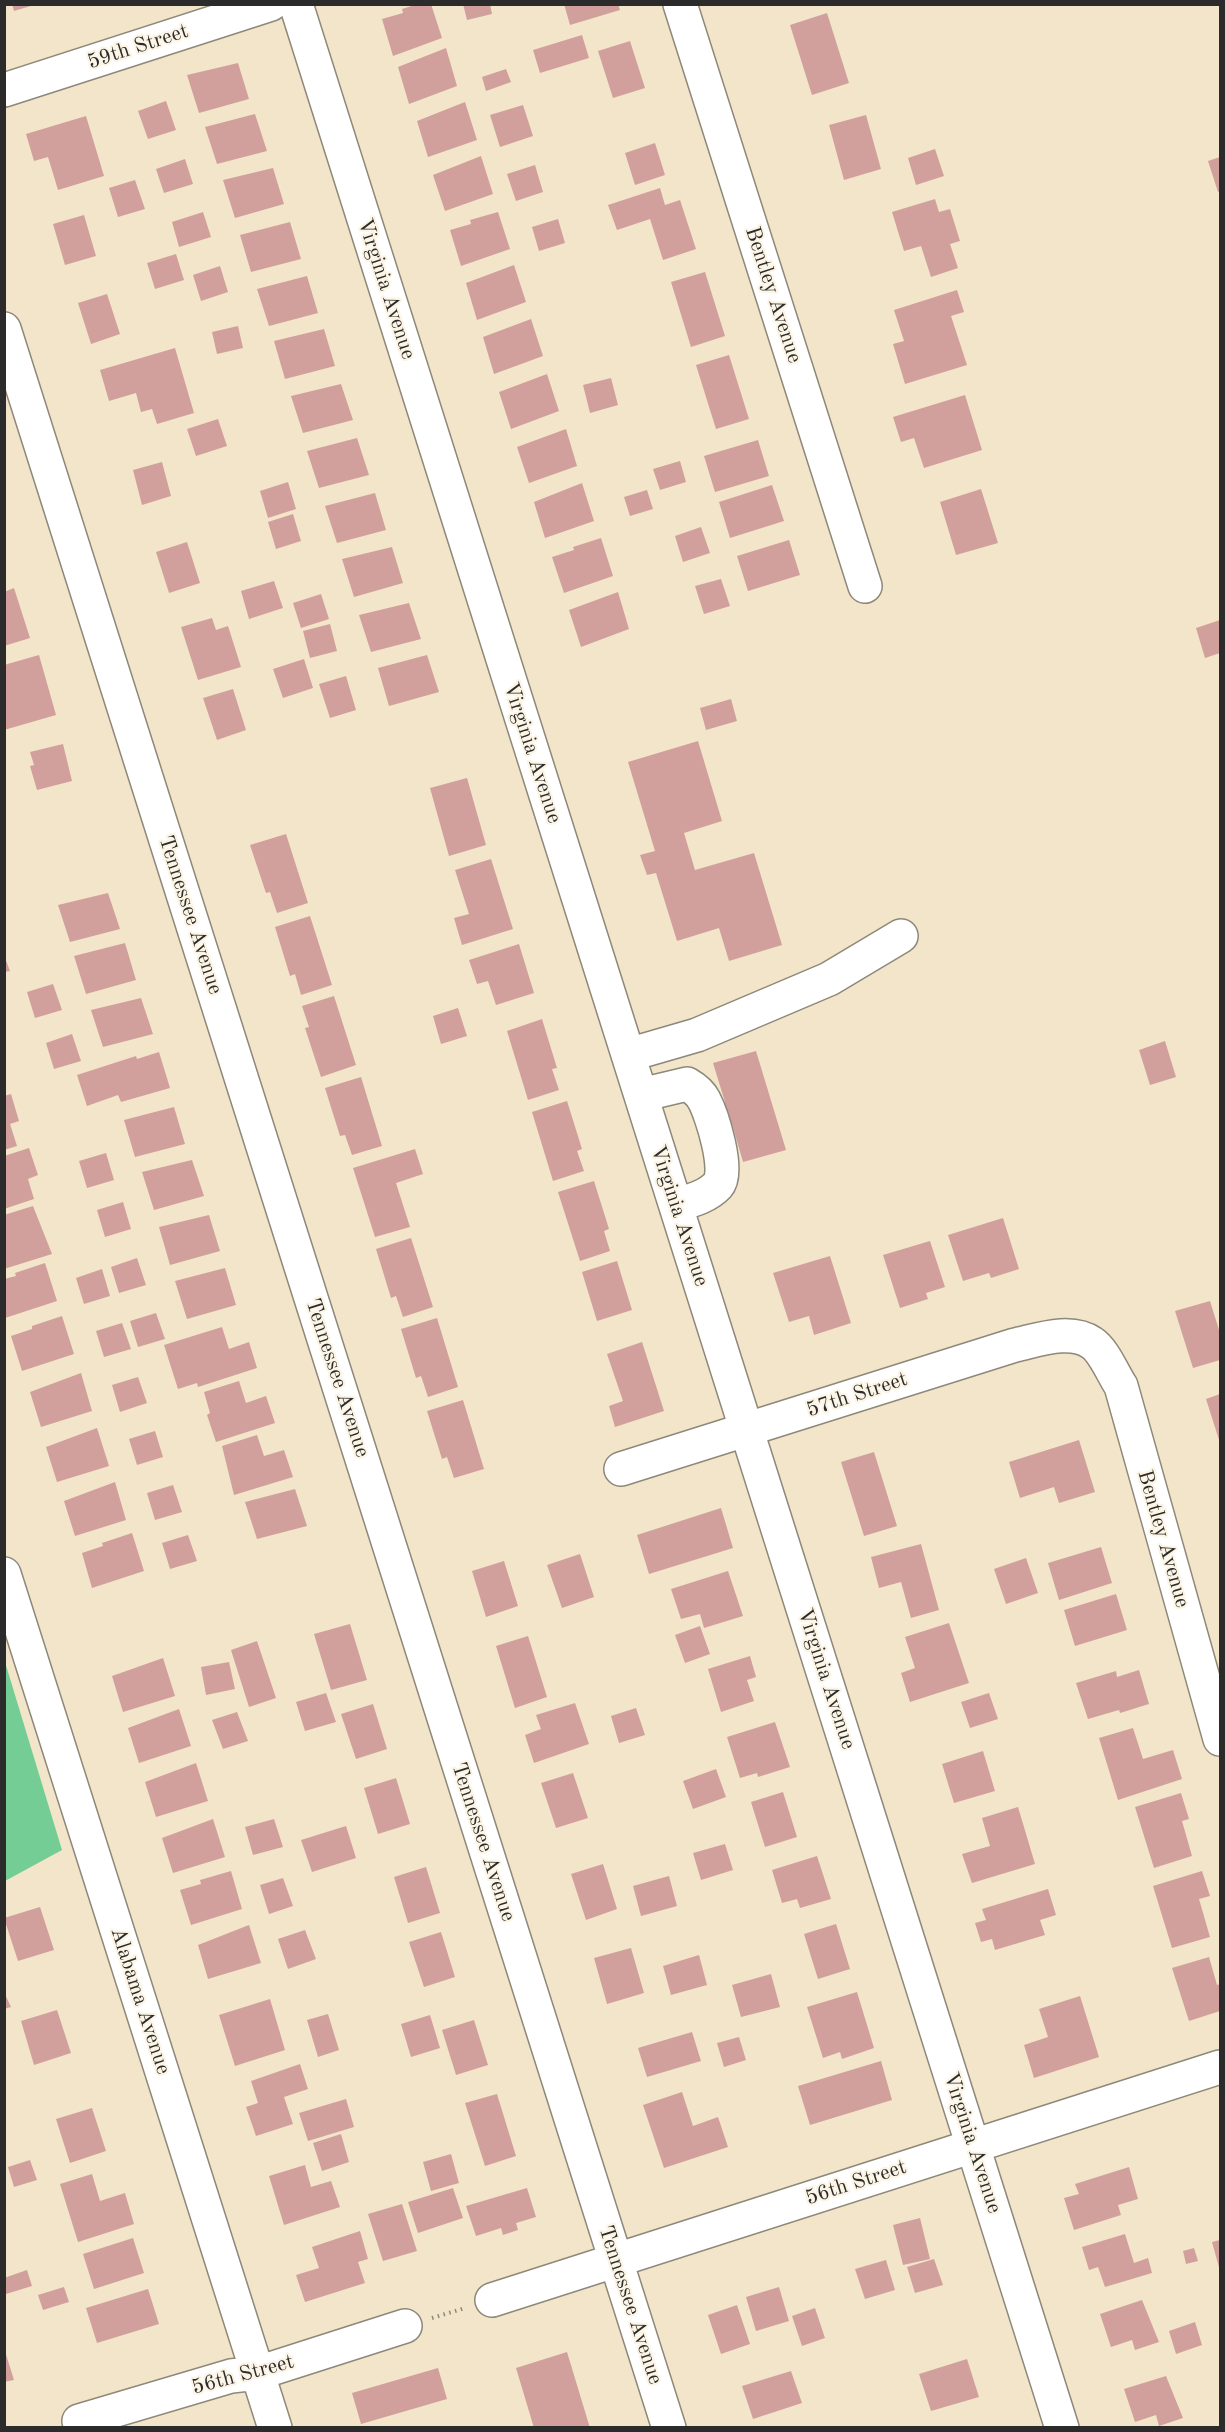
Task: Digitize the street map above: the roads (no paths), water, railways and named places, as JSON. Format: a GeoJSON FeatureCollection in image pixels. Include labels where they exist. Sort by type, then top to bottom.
{"type":"FeatureCollection","features":[{"type":"Feature","properties":{"kind":"street","name":"59th Street"},"geometry":{"type":"LineString","coordinates":[[4,90],[271,4]]}},
{"type":"Feature","properties":{"kind":"street","name":"Virginia Avenue"},"geometry":{"type":"LineString","coordinates":[[296,4],[1062,2427]]}},
{"type":"Feature","properties":{"kind":"street","name":"Bentley Avenue"},"geometry":{"type":"LineString","coordinates":[[680,4],[865,586]]}},
{"type":"Feature","properties":{"kind":"street","name":"Tennessee Avenue"},"geometry":{"type":"LineString","coordinates":[[4,329],[669,2427]]}},
{"type":"Feature","properties":{"kind":"street"},"geometry":{"type":"LineString","coordinates":[[628,1055],[697,1035],[818,983],[901,936]]}},
{"type":"Feature","properties":{"kind":"street"},"geometry":{"type":"LineString","coordinates":[[641,1095],[687,1084],[697,1090],[708,1110],[724,1172],[720,1184],[710,1192],[676,1205]]}},
{"type":"Feature","properties":{"kind":"street","name":"57th Street"},"geometry":{"type":"LineString","coordinates":[[621,1469],[1015,1345],[1053,1337],[1078,1337],[1094,1344]]}},
{"type":"Feature","properties":{"kind":"street","name":"Bentley Avenue"},"geometry":{"type":"LineString","coordinates":[[1094,1344],[1121,1386],[1221,1739]]}},
{"type":"Feature","properties":{"kind":"street","name":"Alabama Avenue"},"geometry":{"type":"LineString","coordinates":[[4,1574],[275,2427]]}},
{"type":"Feature","properties":{"kind":"street","name":"56th Street"},"geometry":{"type":"LineString","coordinates":[[492,2300],[1221,2067]]}},
{"type":"Feature","properties":{"kind":"street","name":"56th Street"},"geometry":{"type":"LineString","coordinates":[[79,2421],[231,2376],[258,2373],[405,2326]]}}]}
